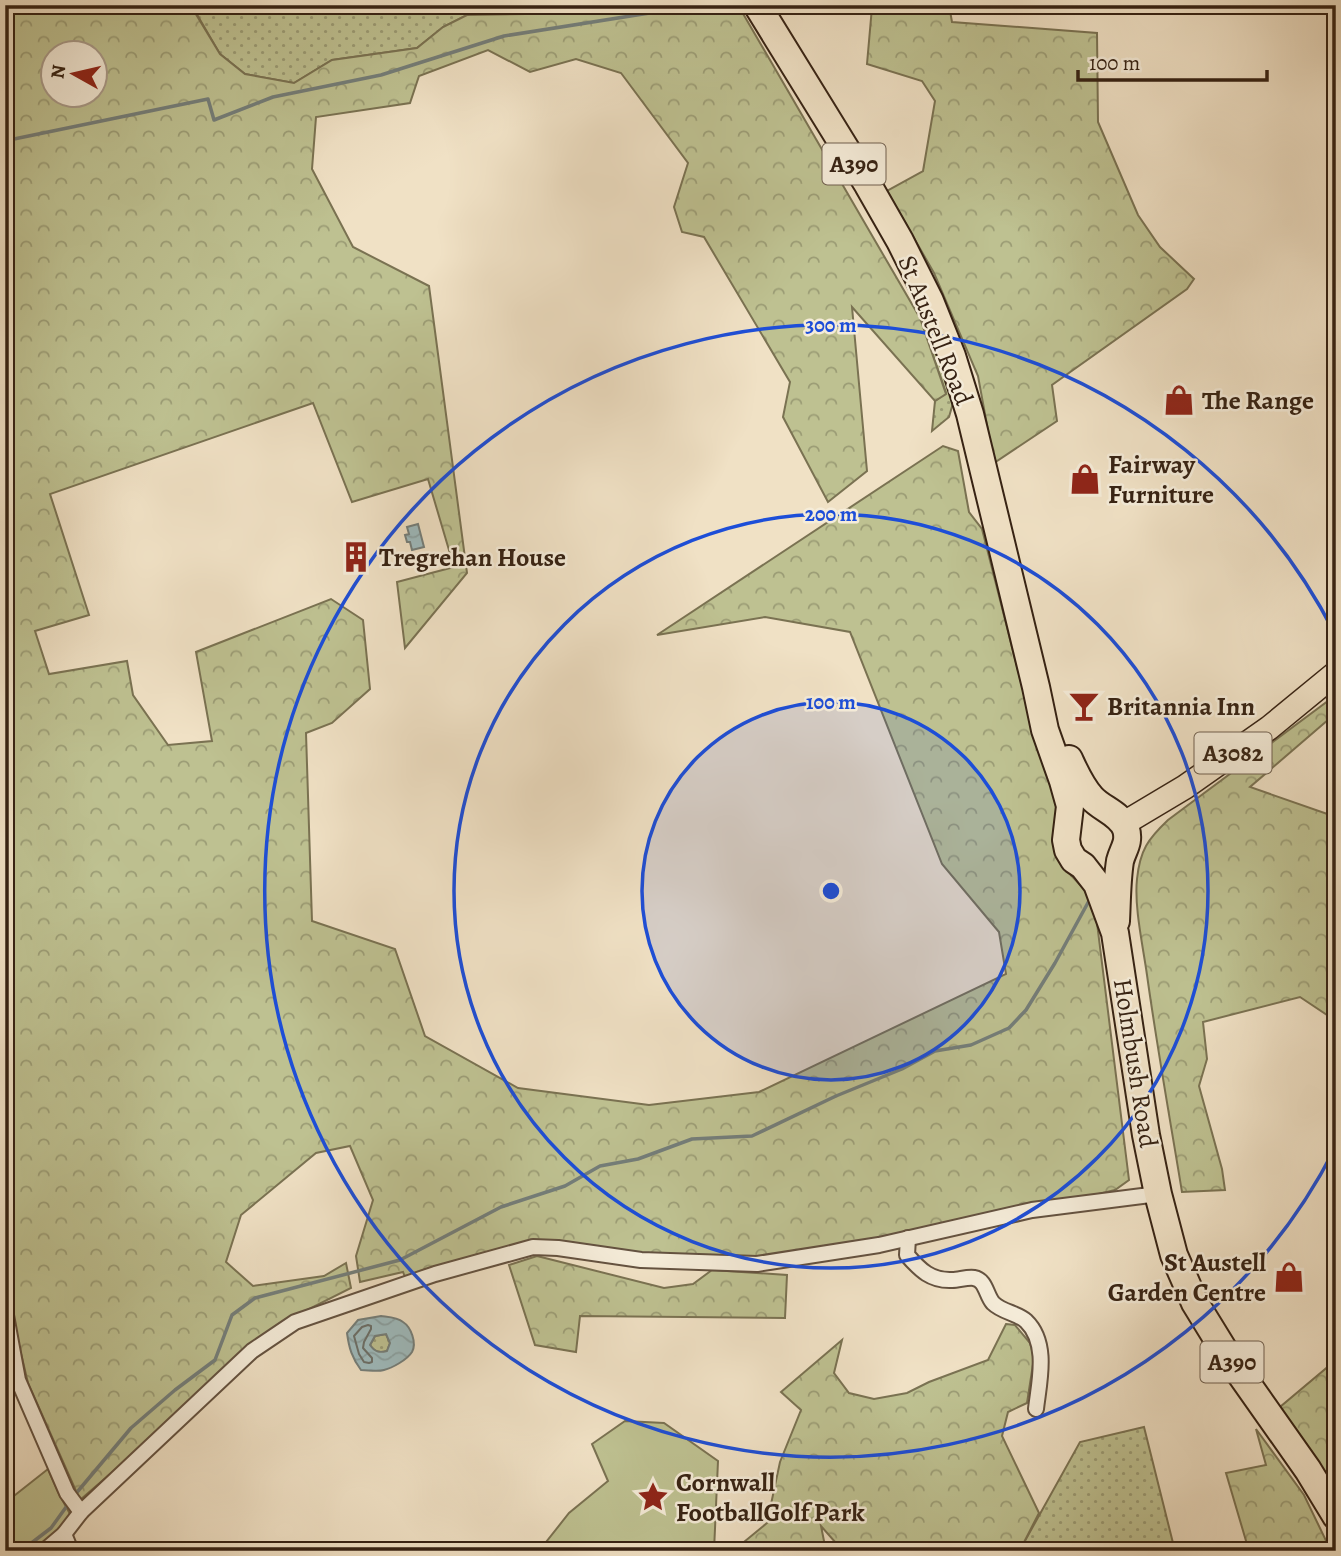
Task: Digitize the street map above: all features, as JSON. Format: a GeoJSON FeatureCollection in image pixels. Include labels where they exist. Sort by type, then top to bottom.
{"type":"FeatureCollection","features":[{"type":"Feature","properties":{"kind":"highway","name":"St Austell Road"},"geometry":{"type":"LineString","coordinates":[[757,5],[900,241],[934,310],[970,414],[1036,687]]}},
{"type":"Feature","properties":{"kind":"highway"},"geometry":{"type":"LineString","coordinates":[[1036,687],[1081,785],[1126,831],[1115,933]]}},
{"type":"Feature","properties":{"kind":"highway"},"geometry":{"type":"LineString","coordinates":[[1036,687],[1045,730],[1070,806],[1066,840],[1068,850],[1074,860],[1092,869],[1113,865],[1121,858]]}},
{"type":"Feature","properties":{"kind":"highway"},"geometry":{"type":"LineString","coordinates":[[1068,830],[1073,819],[1093,808],[1115,817]]}},
{"type":"Feature","properties":{"kind":"highway"},"geometry":{"type":"LineString","coordinates":[[1083,866],[1097,884],[1115,933]]}},
{"type":"Feature","properties":{"kind":"highway","name":"Holmbush Road"},"geometry":{"type":"LineString","coordinates":[[1115,933],[1146,1135],[1158,1194]]}},
{"type":"Feature","properties":{"kind":"highway","name":"A390"},"geometry":{"type":"LineString","coordinates":[[1158,1194],[1174,1255],[1195,1303],[1336,1516]]}},
{"type":"Feature","properties":{"kind":"main road","name":"A3082"},"geometry":{"type":"LineString","coordinates":[[1115,817],[1196,780],[1269,728],[1336,674]]}},
{"type":"Feature","properties":{"kind":"street"},"geometry":{"type":"LineString","coordinates":[[44,1551],[64,1534],[74,1503],[252,1352],[295,1322],[407,1282],[533,1247],[641,1260],[757,1264],[879,1245],[1032,1210],[1158,1194]]}},
{"type":"Feature","properties":{"kind":"street"},"geometry":{"type":"LineString","coordinates":[[908,1238],[908,1255],[928,1275],[939,1279],[973,1278],[981,1281],[991,1301],[1030,1326],[1041,1352],[1036,1409]]}},
{"type":"Feature","properties":{"kind":"street"},"geometry":{"type":"LineString","coordinates":[[5,1310],[12,1382],[74,1503]]}},
{"type":"Feature","properties":{"kind":"street"},"geometry":{"type":"LineString","coordinates":[[64,1534],[71,1551]]}},
{"type":"Feature","properties":{"kind":"green space"},"geometry":{"type":"Polygon","coordinates":[[[5,5],[188,5],[220,54],[245,74],[294,83],[332,60],[417,48],[443,27],[467,15],[595,13],[594,5],[738,5],[920,318],[946,394],[935,401],[852,307],[867,471],[828,502],[783,417],[790,382],[704,237],[682,232],[674,207],[688,163],[621,73],[576,59],[530,72],[488,50],[419,76],[410,103],[316,117],[312,169],[353,247],[429,286],[467,573],[405,648],[397,582],[454,567],[428,479],[352,502],[313,403],[50,494],[89,615],[35,631],[49,674],[127,661],[133,695],[168,745],[212,741],[196,652],[331,599],[363,620],[370,689],[332,723],[306,733],[312,921],[395,949],[425,1036],[518,1088],[649,1105],[759,1092],[1006,974],[999,932],[942,864],[850,632],[765,617],[657,635],[943,446],[958,451],[969,512],[982,529],[1030,718],[1055,787],[1057,817],[1067,871],[1085,890],[1096,915],[1129,1180],[1115,1190],[1032,1210],[757,1264],[533,1247],[407,1282],[403,1272],[360,1282],[356,1256],[373,1200],[350,1146],[316,1153],[241,1215],[226,1262],[253,1286],[324,1276],[346,1263],[351,1288],[291,1318],[80,1500],[28,1383],[5,1286],[5,5]]]}},
{"type":"Feature","properties":{"kind":"green space"},"geometry":{"type":"Polygon","coordinates":[[[189,5],[594,5],[595,13],[467,15],[443,27],[417,48],[332,60],[294,83],[245,74],[220,54],[189,5]]]}},
{"type":"Feature","properties":{"kind":"green space"},"geometry":{"type":"Polygon","coordinates":[[[865,5],[949,5],[952,22],[1097,33],[1098,122],[1138,215],[1160,247],[1194,279],[1187,289],[1052,385],[1057,421],[994,463],[978,376],[934,273],[887,191],[923,171],[935,101],[922,81],[867,64],[872,7],[865,5]]]}},
{"type":"Feature","properties":{"kind":"green space"},"geometry":{"type":"Polygon","coordinates":[[[920,318],[947,379],[953,403],[949,417],[932,431],[935,401],[946,393],[920,318]]]}},
{"type":"Feature","properties":{"kind":"green space"},"geometry":{"type":"Polygon","coordinates":[[[1336,695],[1336,713],[1250,787],[1336,817],[1336,1021],[1300,997],[1203,1022],[1207,1059],[1199,1086],[1222,1169],[1225,1190],[1182,1192],[1138,914],[1136,890],[1140,860],[1150,839],[1168,820],[1336,695]]]}},
{"type":"Feature","properties":{"kind":"green space"},"geometry":{"type":"Polygon","coordinates":[[[537,1256],[664,1288],[693,1284],[712,1270],[787,1275],[785,1318],[580,1316],[576,1352],[535,1345],[509,1265],[537,1256]]]}},
{"type":"Feature","properties":{"kind":"green space"},"geometry":{"type":"Polygon","coordinates":[[[1006,1324],[1015,1325],[1030,1343],[1034,1358],[1027,1403],[1008,1412],[1002,1436],[1039,1513],[1021,1548],[1022,1551],[843,1551],[821,1526],[826,1551],[733,1551],[767,1523],[780,1462],[801,1410],[781,1392],[842,1340],[834,1373],[849,1393],[874,1399],[907,1393],[988,1360],[1006,1324]]]}},
{"type":"Feature","properties":{"kind":"green space"},"geometry":{"type":"Polygon","coordinates":[[[386,1334],[390,1343],[387,1351],[375,1351],[370,1345],[375,1336],[386,1334]]]}},
{"type":"Feature","properties":{"kind":"green space"},"geometry":{"type":"Polygon","coordinates":[[[1336,1360],[1336,1489],[1280,1407],[1336,1360]]]}},
{"type":"Feature","properties":{"kind":"green space","name":"Cornwall FootballGolf Park"},"geometry":{"type":"Polygon","coordinates":[[[625,1421],[664,1423],[718,1461],[714,1551],[539,1551],[569,1513],[608,1481],[592,1444],[625,1421]]]}},
{"type":"Feature","properties":{"kind":"green space"},"geometry":{"type":"Polygon","coordinates":[[[1144,1427],[1175,1551],[1022,1551],[1021,1548],[1080,1442],[1144,1427]]]}},
{"type":"Feature","properties":{"kind":"green space"},"geometry":{"type":"Polygon","coordinates":[[[1256,1429],[1304,1495],[1331,1551],[1249,1551],[1226,1473],[1266,1465],[1256,1429]]]}},
{"type":"Feature","properties":{"kind":"green space"},"geometry":{"type":"Polygon","coordinates":[[[48,1469],[70,1515],[55,1535],[34,1551],[5,1551],[5,1503],[48,1469]]]}},
{"type":"Feature","properties":{"kind":"water"},"geometry":{"type":"Polygon","coordinates":[[[418,524],[424,547],[412,550],[405,535],[409,534],[407,527],[418,524]]]}},
{"type":"Feature","properties":{"kind":"water"},"geometry":{"type":"Polygon","coordinates":[[[381,1316],[401,1320],[412,1336],[412,1352],[403,1361],[387,1369],[361,1370],[351,1353],[347,1333],[358,1320],[381,1316]],[[386,1334],[375,1336],[370,1345],[375,1351],[382,1352],[387,1351],[390,1343],[386,1334]]]}},
{"type":"Feature","properties":{"kind":"waterway"},"geometry":{"type":"LineString","coordinates":[[5,144],[14,139],[208,99],[214,120],[273,97],[381,75],[504,36],[700,5]]}},
{"type":"Feature","properties":{"kind":"waterway"},"geometry":{"type":"LineString","coordinates":[[73,1497],[131,1428],[215,1360],[232,1315],[255,1298],[400,1260],[501,1207],[565,1186],[600,1166],[638,1159],[692,1139],[752,1136],[836,1096],[902,1069],[935,1051],[971,1045],[1009,1028],[1026,1010],[1090,899]]}},
{"type":"Feature","properties":{"kind":"waterway"},"geometry":{"type":"LineString","coordinates":[[21,1551],[51,1528],[69,1503]]}},
{"type":"Feature","properties":{"kind":"place","name":"The Range"},"geometry":{"type":"Point","coordinates":[1179,400]}},
{"type":"Feature","properties":{"kind":"place","name":"Fairway Furniture"},"geometry":{"type":"Point","coordinates":[1085,479]}},
{"type":"Feature","properties":{"kind":"place","name":"Tregrehan House"},"geometry":{"type":"Point","coordinates":[356,557]}},
{"type":"Feature","properties":{"kind":"place","name":"Britannia Inn"},"geometry":{"type":"Point","coordinates":[1084,706]}},
{"type":"Feature","properties":{"kind":"place","name":"St Austell Garden Centre"},"geometry":{"type":"Point","coordinates":[1289,1277]}},
{"type":"Feature","properties":{"kind":"place","name":"Cornwall FootballGolf Park"},"geometry":{"type":"Point","coordinates":[653,1497]}}]}
